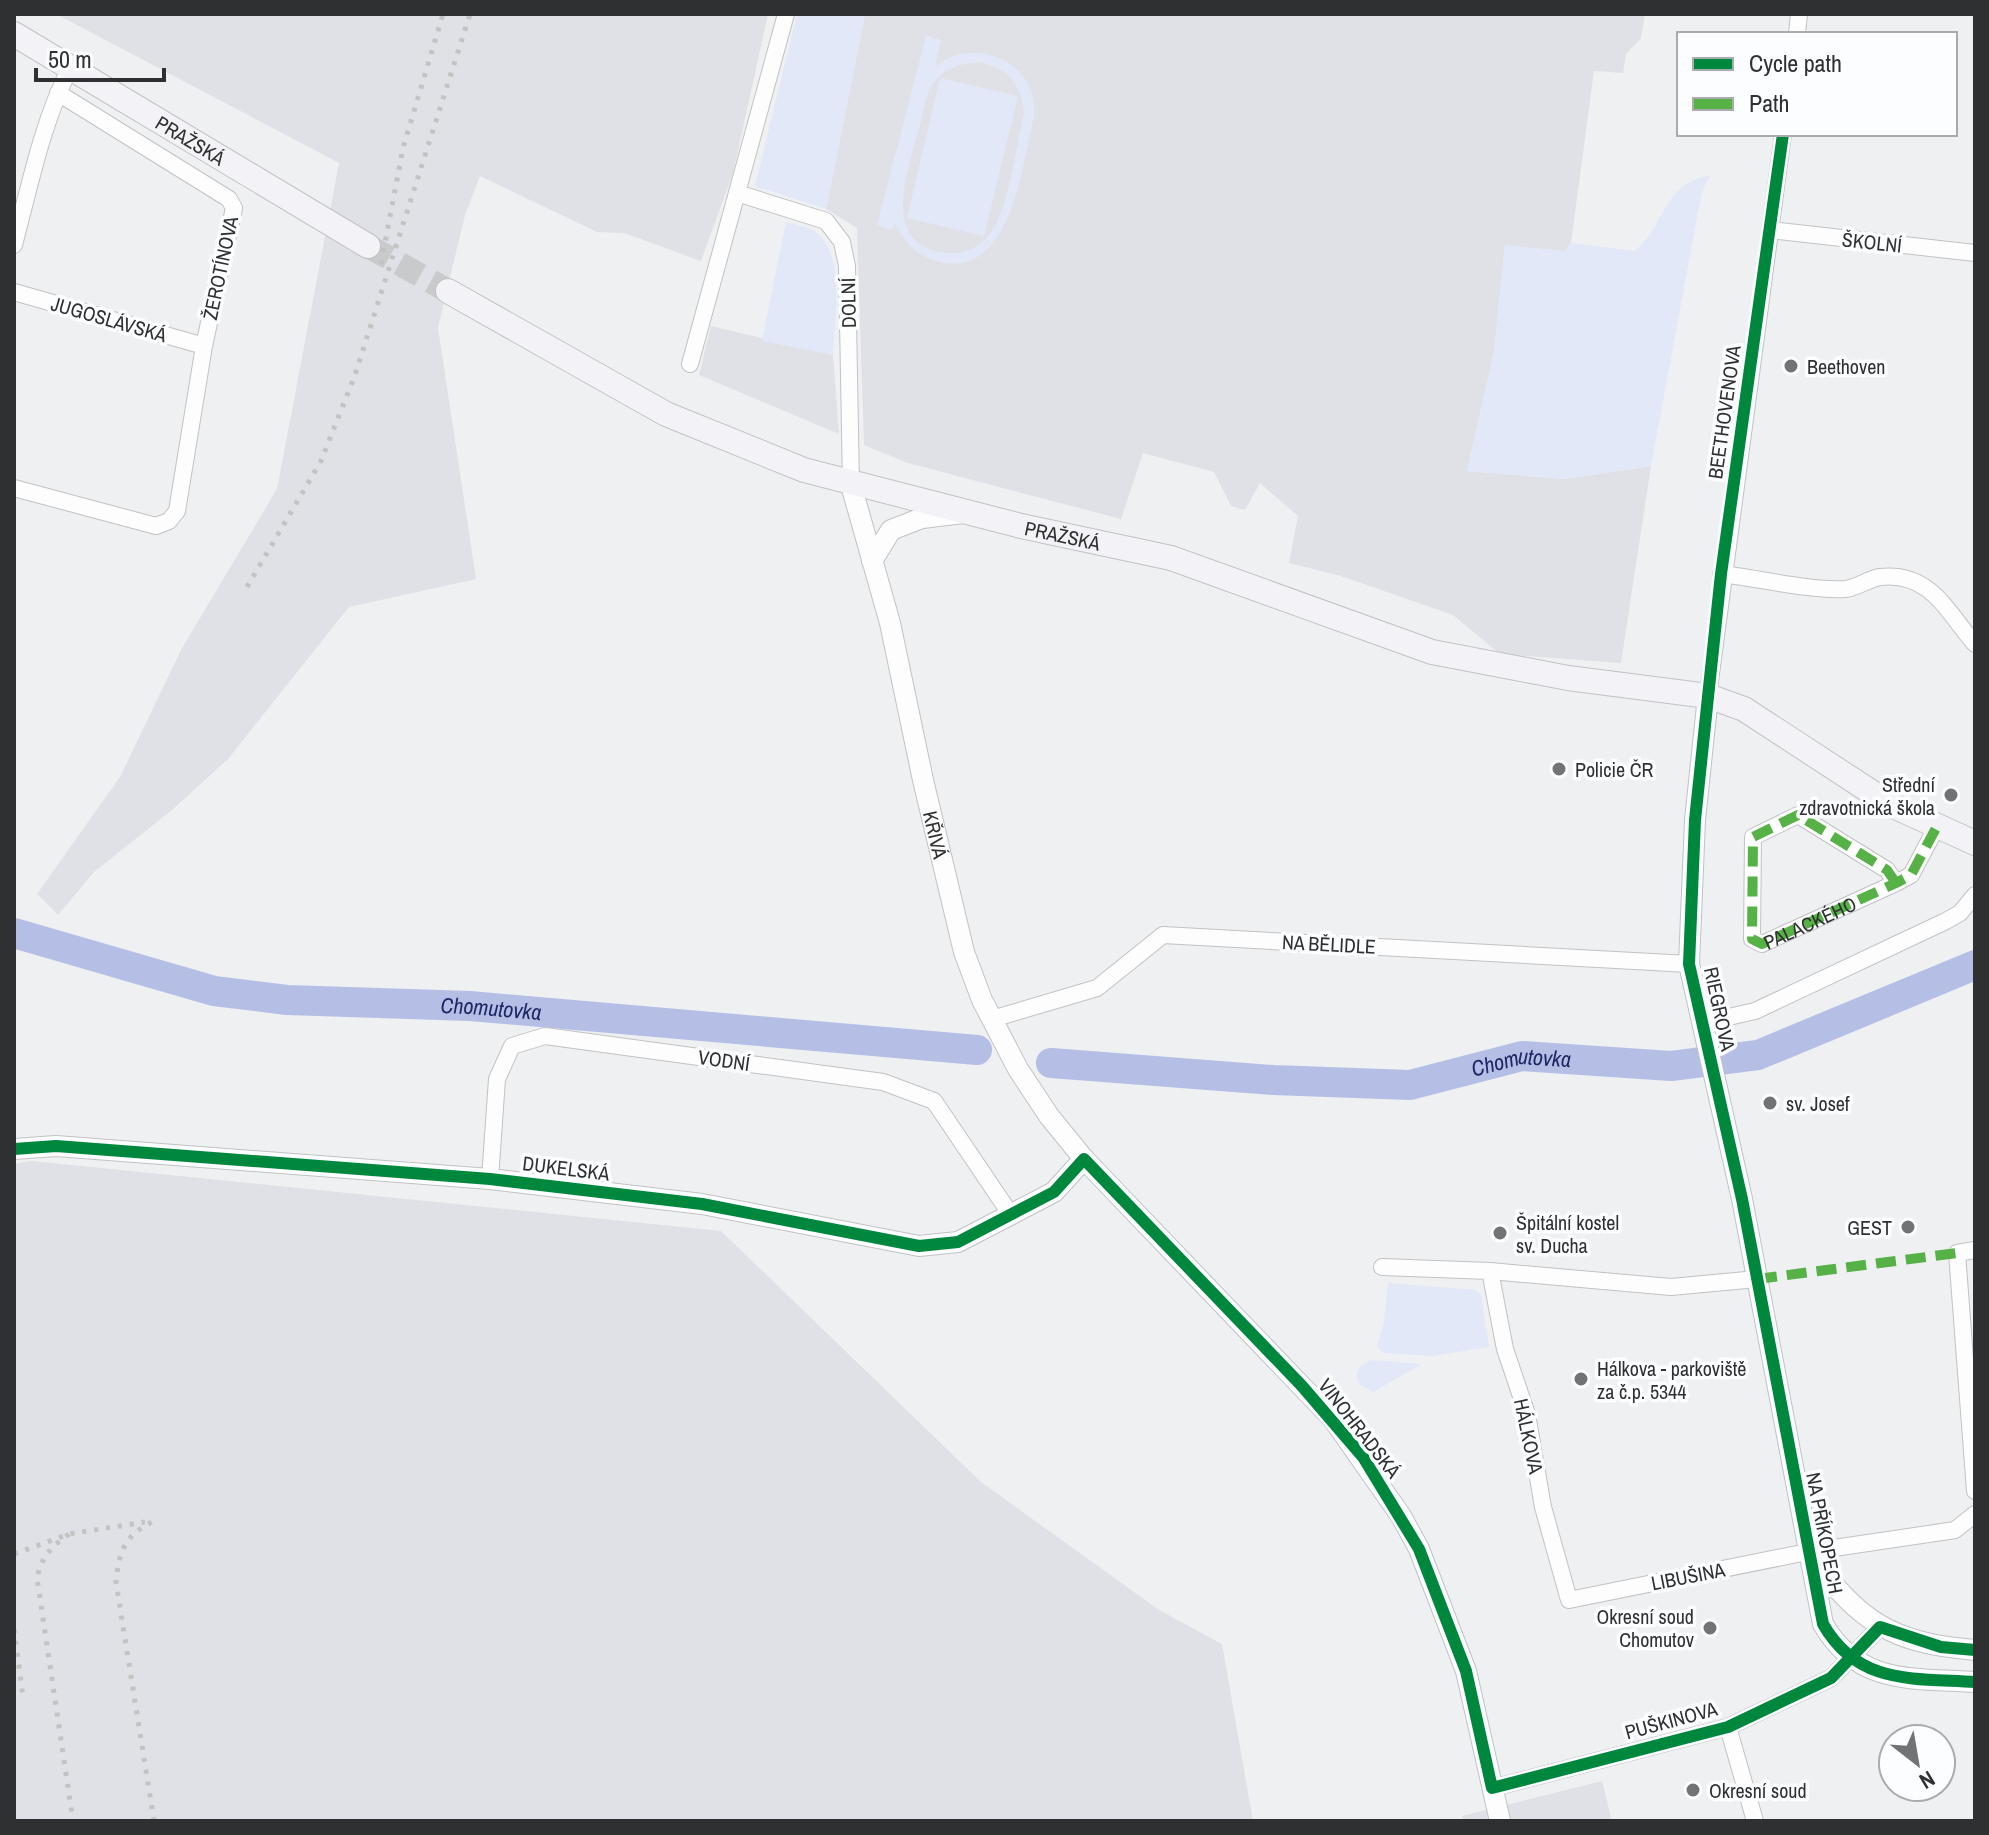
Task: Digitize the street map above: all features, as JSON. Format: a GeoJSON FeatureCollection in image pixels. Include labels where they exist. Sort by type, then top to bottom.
{"type":"FeatureCollection","features":[{"type":"Feature","properties":{"kind":"main road","name":"PRAŽSKÁ"},"geometry":{"type":"LineString","coordinates":[[14,34],[368,246]]}},
{"type":"Feature","properties":{"kind":"main road","name":"PRAŽSKÁ"},"geometry":{"type":"LineString","coordinates":[[448,291],[666,414],[759,454],[851,485],[1171,558],[1432,652],[1585,681],[1708,696]]}},
{"type":"Feature","properties":{"kind":"main road"},"geometry":{"type":"LineString","coordinates":[[1708,696],[1744,709],[1891,805],[1936,828],[1975,843]]}},
{"type":"Feature","properties":{"kind":"street"},"geometry":{"type":"LineString","coordinates":[[690,364],[786,14]]}},
{"type":"Feature","properties":{"kind":"street"},"geometry":{"type":"LineString","coordinates":[[14,245],[58,93],[70,68]]}},
{"type":"Feature","properties":{"kind":"street","name":"ŽEROTÍNOVA"},"geometry":{"type":"LineString","coordinates":[[14,488],[156,526],[169,521],[177,511],[204,346],[234,208],[229,199],[58,93]]}},
{"type":"Feature","properties":{"kind":"street","name":"BEETHOVENOVA"},"geometry":{"type":"LineString","coordinates":[[1708,696],[1721,574],[1783,136]]}},
{"type":"Feature","properties":{"kind":"street","name":"DOLNÍ"},"geometry":{"type":"LineString","coordinates":[[737,193],[826,221],[842,242],[847,266],[851,485]]}},
{"type":"Feature","properties":{"kind":"street","name":"ŠKOLNÍ"},"geometry":{"type":"LineString","coordinates":[[1770,230],[1975,253]]}},
{"type":"Feature","properties":{"kind":"street","name":"JUGOSLÁVSKÁ"},"geometry":{"type":"LineString","coordinates":[[14,292],[204,346]]}},
{"type":"Feature","properties":{"kind":"street","name":"KŘIVÁ"},"geometry":{"type":"LineString","coordinates":[[851,485],[890,623],[964,952],[992,1019],[1018,1069],[1049,1116],[1084,1159]]}},
{"type":"Feature","properties":{"kind":"street"},"geometry":{"type":"LineString","coordinates":[[872,561],[891,530],[922,518],[965,513]]}},
{"type":"Feature","properties":{"kind":"street"},"geometry":{"type":"LineString","coordinates":[[1721,574],[1847,589],[1875,577],[1900,575],[1923,584],[1942,600],[1975,644]]}},
{"type":"Feature","properties":{"kind":"street","name":"RIEGROVA"},"geometry":{"type":"LineString","coordinates":[[1708,696],[1695,820],[1689,964],[1757,1279]]}},
{"type":"Feature","properties":{"kind":"street","name":"PALACKÉHO"},"geometry":{"type":"LineString","coordinates":[[1896,883],[1887,870],[1798,815],[1753,837],[1752,939],[1762,944],[1896,883],[1911,875],[1936,828]]}},
{"type":"Feature","properties":{"kind":"street"},"geometry":{"type":"LineString","coordinates":[[1702,1023],[1755,1011],[1960,913],[1975,895]]}},
{"type":"Feature","properties":{"kind":"street","name":"NA BĚLIDLE"},"geometry":{"type":"LineString","coordinates":[[992,1019],[1097,988],[1163,935],[1689,964]]}},
{"type":"Feature","properties":{"kind":"street","name":"VODNÍ"},"geometry":{"type":"LineString","coordinates":[[490,1179],[497,1079],[512,1046],[545,1036],[883,1082],[934,1101],[1011,1215]]}},
{"type":"Feature","properties":{"kind":"street","name":"DUKELSKÁ"},"geometry":{"type":"LineString","coordinates":[[14,1149],[56,1146],[490,1179],[702,1204],[919,1246],[958,1242],[1011,1215],[1054,1192],[1084,1159]]}},
{"type":"Feature","properties":{"kind":"street","name":"VINOHRADSKÁ"},"geometry":{"type":"LineString","coordinates":[[1084,1159],[1302,1386],[1363,1457],[1419,1549],[1466,1671],[1500,1821]]}},
{"type":"Feature","properties":{"kind":"street"},"geometry":{"type":"LineString","coordinates":[[1975,1250],[1957,1253],[1975,1491]]}},
{"type":"Feature","properties":{"kind":"street"},"geometry":{"type":"LineString","coordinates":[[1382,1267],[1490,1271],[1671,1287],[1757,1279]]}},
{"type":"Feature","properties":{"kind":"street","name":"HÁLKOVA"},"geometry":{"type":"LineString","coordinates":[[1490,1271],[1505,1349],[1527,1414],[1543,1507],[1569,1600]]}},
{"type":"Feature","properties":{"kind":"street","name":"NA PŘÍKOPECH"},"geometry":{"type":"LineString","coordinates":[[1757,1279],[1823,1624],[1851,1660]]}},
{"type":"Feature","properties":{"kind":"street","name":"LIBUŠINA"},"geometry":{"type":"LineString","coordinates":[[1569,1600],[1807,1552],[1955,1530],[1975,1514]]}},
{"type":"Feature","properties":{"kind":"street","name":"NA PŘÍKOPECH"},"geometry":{"type":"LineString","coordinates":[[1807,1552],[1848,1602],[1880,1627],[1941,1647],[1975,1650]]}},
{"type":"Feature","properties":{"kind":"street","name":"PUŠKINOVA"},"geometry":{"type":"LineString","coordinates":[[1492,1788],[1728,1727],[1831,1678],[1880,1627]]}},
{"type":"Feature","properties":{"kind":"street"},"geometry":{"type":"LineString","coordinates":[[1851,1660],[1885,1674],[1975,1682]]}},
{"type":"Feature","properties":{"kind":"street"},"geometry":{"type":"LineString","coordinates":[[1728,1727],[1755,1821]]}},
{"type":"Feature","properties":{"kind":"shaded area"},"geometry":{"type":"Polygon","coordinates":[[[56,14],[768,14],[733,173],[701,261],[624,233],[597,232],[480,176],[465,215],[438,328],[476,579],[349,607],[228,759],[172,810],[94,872],[58,915],[37,894],[120,777],[182,648],[277,489],[339,163],[56,14]]]}},
{"type":"Feature","properties":{"kind":"shaded area"},"geometry":{"type":"Polygon","coordinates":[[[797,14],[865,14],[826,209],[755,186],[797,14]]]}},
{"type":"Feature","properties":{"kind":"shaded area"},"geometry":{"type":"Polygon","coordinates":[[[865,14],[1645,14],[1641,38],[1626,54],[1623,73],[1594,71],[1571,243],[1565,251],[1505,246],[1494,352],[1467,471],[1565,479],[1651,466],[1621,663],[1500,654],[1453,615],[1341,576],[1289,563],[1298,516],[1260,483],[1245,510],[1231,506],[1214,472],[1143,453],[1121,519],[908,463],[864,445],[857,228],[826,209],[865,14]]]}},
{"type":"Feature","properties":{"kind":"shaded area"},"geometry":{"type":"Polygon","coordinates":[[[926,36],[941,40],[935,67],[950,57],[967,53],[1001,59],[1015,68],[1026,81],[1033,97],[1034,116],[1010,213],[983,253],[964,262],[940,262],[925,257],[913,248],[895,223],[892,230],[877,225],[926,36]],[[979,62],[952,68],[936,79],[927,96],[908,169],[903,208],[906,225],[914,239],[928,249],[957,253],[974,247],[992,231],[1003,205],[1024,113],[1020,94],[1011,79],[979,62]]]}},
{"type":"Feature","properties":{"kind":"shaded area"},"geometry":{"type":"Polygon","coordinates":[[[940,78],[1018,96],[984,236],[907,218],[940,78]]]}},
{"type":"Feature","properties":{"kind":"shaded area"},"geometry":{"type":"Polygon","coordinates":[[[1710,176],[1702,191],[1651,466],[1565,479],[1467,471],[1494,352],[1505,245],[1565,251],[1571,243],[1635,251],[1683,186],[1710,176]]]}},
{"type":"Feature","properties":{"kind":"shaded area"},"geometry":{"type":"Polygon","coordinates":[[[786,222],[816,232],[826,243],[832,257],[836,290],[833,355],[762,341],[786,222]]]}},
{"type":"Feature","properties":{"kind":"shaded area"},"geometry":{"type":"Polygon","coordinates":[[[711,326],[833,355],[839,434],[699,375],[711,326]]]}},
{"type":"Feature","properties":{"kind":"shaded area"},"geometry":{"type":"Polygon","coordinates":[[[32,1161],[721,1231],[981,1482],[1159,1610],[1222,1644],[1253,1821],[14,1821],[14,1164],[32,1161]]]}},
{"type":"Feature","properties":{"kind":"shaded area"},"geometry":{"type":"Polygon","coordinates":[[[1388,1283],[1476,1290],[1481,1295],[1489,1347],[1433,1356],[1383,1353],[1377,1347],[1384,1322],[1388,1283]]]}},
{"type":"Feature","properties":{"kind":"shaded area"},"geometry":{"type":"Polygon","coordinates":[[[1371,1360],[1422,1364],[1373,1392],[1360,1385],[1356,1375],[1361,1365],[1371,1360]]]}},
{"type":"Feature","properties":{"kind":"shaded area"},"geometry":{"type":"Polygon","coordinates":[[[1602,1781],[1612,1821],[1463,1821],[1462,1816],[1602,1781]]]}},
{"type":"Feature","properties":{"kind":"waterway","name":"Chomutovka"},"geometry":{"type":"LineString","coordinates":[[14,933],[214,991],[287,1000],[470,1006],[977,1050]]}},
{"type":"Feature","properties":{"kind":"waterway","name":"Chomutovka"},"geometry":{"type":"LineString","coordinates":[[1051,1063],[1273,1080],[1410,1085],[1522,1056],[1671,1066],[1758,1055],[1975,965]]}},
{"type":"Feature","properties":{"kind":"tunnel"},"geometry":{"type":"LineString","coordinates":[[368,246],[448,291]]}},
{"type":"Feature","properties":{"kind":"railway"},"geometry":{"type":"LineString","coordinates":[[381,264],[403,148],[443,14]]}},
{"type":"Feature","properties":{"kind":"railway"},"geometry":{"type":"LineString","coordinates":[[247,587],[321,461],[355,375],[470,14]]}},
{"type":"Feature","properties":{"kind":"railway"},"geometry":{"type":"LineString","coordinates":[[154,1821],[116,1582],[119,1560],[126,1544],[138,1531],[156,1520]]}},
{"type":"Feature","properties":{"kind":"railway"},"geometry":{"type":"LineString","coordinates":[[14,1554],[69,1534],[145,1522]]}},
{"type":"Feature","properties":{"kind":"railway"},"geometry":{"type":"LineString","coordinates":[[69,1534],[48,1553],[37,1578],[73,1821]]}},
{"type":"Feature","properties":{"kind":"railway"},"geometry":{"type":"LineString","coordinates":[[14,1629],[23,1697]]}},
{"type":"Feature","properties":{"kind":"marked path"},"geometry":{"type":"LineString","coordinates":[[1896,883],[1887,870],[1798,815],[1753,837],[1752,939],[1762,944],[1896,883],[1911,875],[1936,828]]}},
{"type":"Feature","properties":{"kind":"marked path"},"geometry":{"type":"LineString","coordinates":[[1757,1279],[1957,1253]]}},
{"type":"Feature","properties":{"kind":"cycle path"},"geometry":{"type":"LineString","coordinates":[[1783,136],[1721,574],[1695,820],[1689,964],[1742,1199],[1823,1624],[1837,1644],[1870,1668],[1908,1678],[1975,1682]]}},
{"type":"Feature","properties":{"kind":"cycle path"},"geometry":{"type":"LineString","coordinates":[[14,1149],[56,1146],[490,1179],[702,1204],[919,1246],[958,1242],[1054,1192],[1084,1159],[1302,1386],[1363,1457],[1419,1549],[1466,1671],[1492,1788],[1728,1727],[1831,1678],[1880,1627],[1941,1647],[1975,1650]]}},
{"type":"Feature","properties":{"kind":"place","name":"Beethoven"},"geometry":{"type":"Point","coordinates":[1791,366]}},
{"type":"Feature","properties":{"kind":"place","name":"Policie ČR"},"geometry":{"type":"Point","coordinates":[1559,769]}},
{"type":"Feature","properties":{"kind":"place","name":"Střední zdravotnická škola"},"geometry":{"type":"Point","coordinates":[1951,795]}},
{"type":"Feature","properties":{"kind":"place","name":"sv. Josef"},"geometry":{"type":"Point","coordinates":[1770,1103]}},
{"type":"Feature","properties":{"kind":"place","name":"GEST"},"geometry":{"type":"Point","coordinates":[1908,1227]}},
{"type":"Feature","properties":{"kind":"place","name":"Špitální kostel sv. Ducha"},"geometry":{"type":"Point","coordinates":[1500,1233]}},
{"type":"Feature","properties":{"kind":"place","name":"Hálkova - parkoviště za č.p. 5344"},"geometry":{"type":"Point","coordinates":[1581,1379]}},
{"type":"Feature","properties":{"kind":"place","name":"Okresní soud Chomutov"},"geometry":{"type":"Point","coordinates":[1710,1628]}},
{"type":"Feature","properties":{"kind":"place","name":"Okresní soud"},"geometry":{"type":"Point","coordinates":[1693,1790]}}]}
